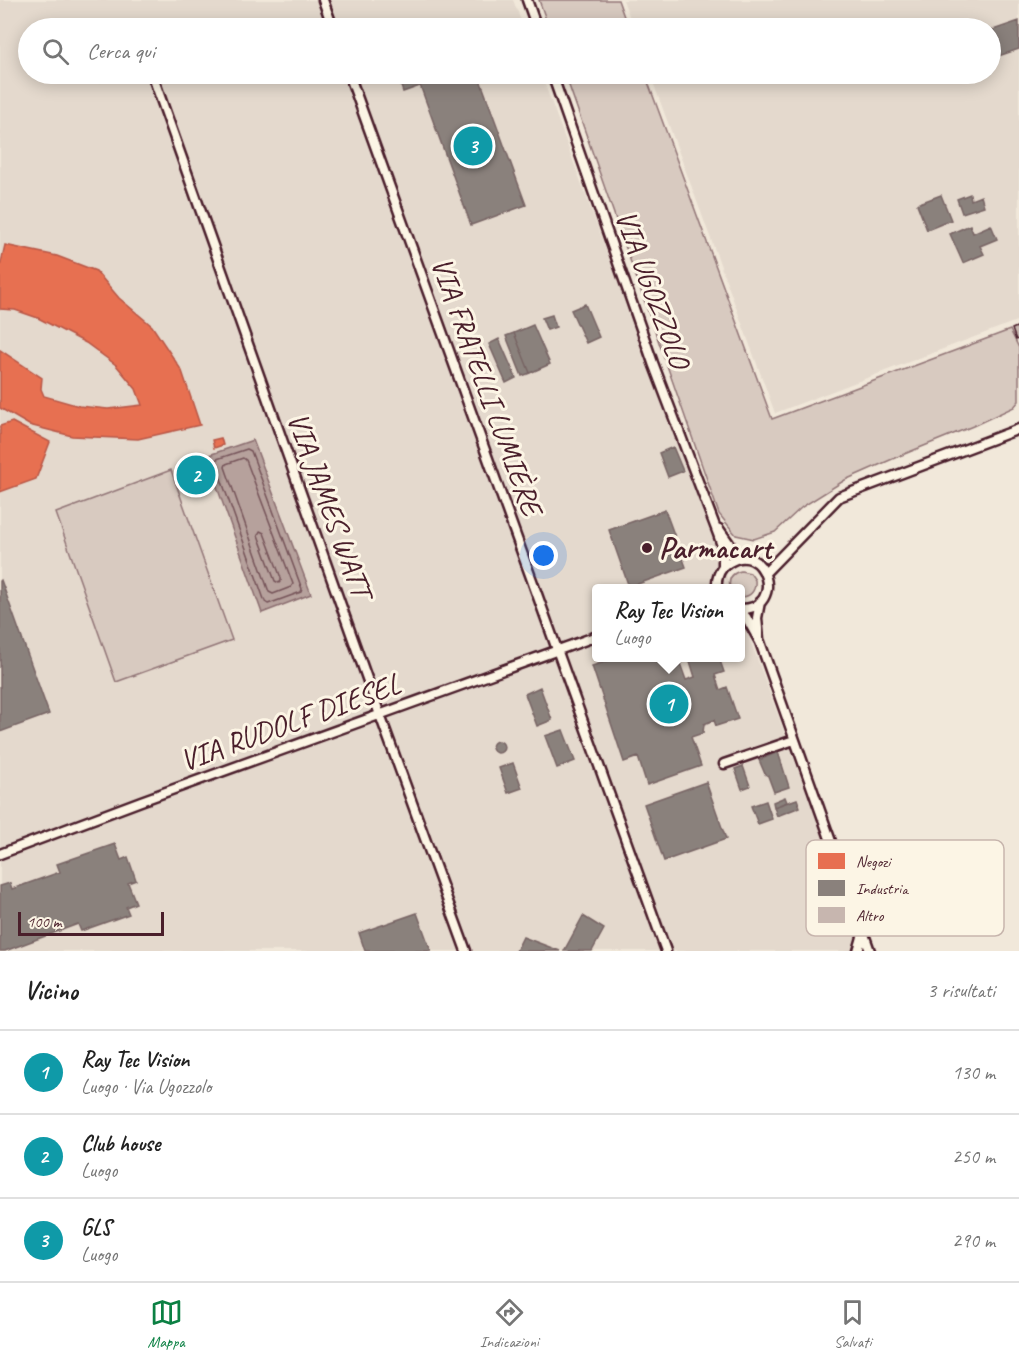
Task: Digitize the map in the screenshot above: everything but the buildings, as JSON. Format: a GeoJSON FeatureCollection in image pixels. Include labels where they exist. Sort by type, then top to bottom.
{"type":"FeatureCollection","features":[{"type":"Feature","properties":{"kind":"street"},"geometry":{"type":"LineString","coordinates":[[323,0],[329,18]]}},
{"type":"Feature","properties":{"kind":"street"},"geometry":{"type":"LineString","coordinates":[[527,0],[533,18]]}},
{"type":"Feature","properties":{"kind":"street","name":"VIA JAMES WATT"},"geometry":{"type":"LineString","coordinates":[[157,84],[466,951]]}},
{"type":"Feature","properties":{"kind":"street","name":"VIA FRATELLI LUMIÈRE"},"geometry":{"type":"LineString","coordinates":[[353,84],[666,951]]}},
{"type":"Feature","properties":{"kind":"street","name":"VIA UGOZZOLO"},"geometry":{"type":"LineString","coordinates":[[555,84],[653,363],[713,519],[723,549],[723,567]]}},
{"type":"Feature","properties":{"kind":"street"},"geometry":{"type":"LineString","coordinates":[[745,609],[760,602],[765,595],[767,580],[765,573],[839,497],[1019,429]]}},
{"type":"Feature","properties":{"kind":"street","name":"VIA UGOZZOLO"},"geometry":{"type":"LineString","coordinates":[[713,519],[734,549],[747,559],[755,561],[765,573]]}},
{"type":"Feature","properties":{"kind":"street"},"geometry":{"type":"LineString","coordinates":[[717,584],[717,578],[723,567],[730,561],[738,558],[747,559]]}},
{"type":"Feature","properties":{"kind":"street"},"geometry":{"type":"LineString","coordinates":[[760,602],[757,618],[760,642]]}},
{"type":"Feature","properties":{"kind":"street"},"geometry":{"type":"LineString","coordinates":[[745,616],[760,642],[830,840]]}},
{"type":"Feature","properties":{"kind":"street","name":"VIA RUDOLF DIESEL"},"geometry":{"type":"LineString","coordinates":[[0,854],[592,638]]}},
{"type":"Feature","properties":{"kind":"street"},"geometry":{"type":"LineString","coordinates":[[724,764],[794,740]]}},
{"type":"Feature","properties":{"kind":"street"},"geometry":{"type":"LineString","coordinates":[[858,951],[862,936]]}},
{"type":"Feature","properties":{"kind":"street"},"geometry":{"type":"LineString","coordinates":[[864,936],[870,951]]}},
{"type":"Feature","properties":{"kind":"shaded area"},"geometry":{"type":"Polygon","coordinates":[[[0,0],[513,0],[520,18],[18,18],[18,84],[545,84],[730,584],[592,584],[592,662],[745,662],[745,626],[824,840],[806,840],[806,936],[859,936],[865,951],[0,951],[0,0]]]}},
{"type":"Feature","properties":{"kind":"shaded area"},"geometry":{"type":"Polygon","coordinates":[[[539,0],[618,0],[624,18],[545,18],[539,0]]]}},
{"type":"Feature","properties":{"kind":"shaded area"},"geometry":{"type":"Polygon","coordinates":[[[623,0],[1019,0],[1019,320],[775,413],[654,84],[1001,84],[1001,18],[630,18],[623,0]]]}},
{"type":"Feature","properties":{"kind":"shaded area"},"geometry":{"type":"Polygon","coordinates":[[[568,84],[649,84],[772,419],[1010,330],[1019,348],[1019,401],[1014,407],[845,480],[802,507],[775,532],[754,539],[736,535],[719,514],[568,84]]]}},
{"type":"Feature","properties":{"kind":"shaded area"},"geometry":{"type":"Polygon","coordinates":[[[171,470],[232,640],[116,682],[56,513],[171,470]]]}},
{"type":"Feature","properties":{"kind":"shaded area"},"geometry":{"type":"Polygon","coordinates":[[[741,571],[750,573],[755,580],[754,590],[745,597],[745,584],[730,584],[731,577],[741,571]]]}},
{"type":"Feature","properties":{"kind":"water"},"geometry":{"type":"Polygon","coordinates":[[[253,440],[311,594],[262,613],[206,456],[253,440]]]}},
{"type":"Feature","properties":{"kind":"place","name":"GLS"},"geometry":{"type":"Point","coordinates":[473,146]}},
{"type":"Feature","properties":{"kind":"place","name":"Club house"},"geometry":{"type":"Point","coordinates":[196,475]}},
{"type":"Feature","properties":{"kind":"place","name":"Parmacart"},"geometry":{"type":"Point","coordinates":[647,548]}},
{"type":"Feature","properties":{"kind":"place","name":"Ray Tec Vision"},"geometry":{"type":"Point","coordinates":[669,704]}}]}
